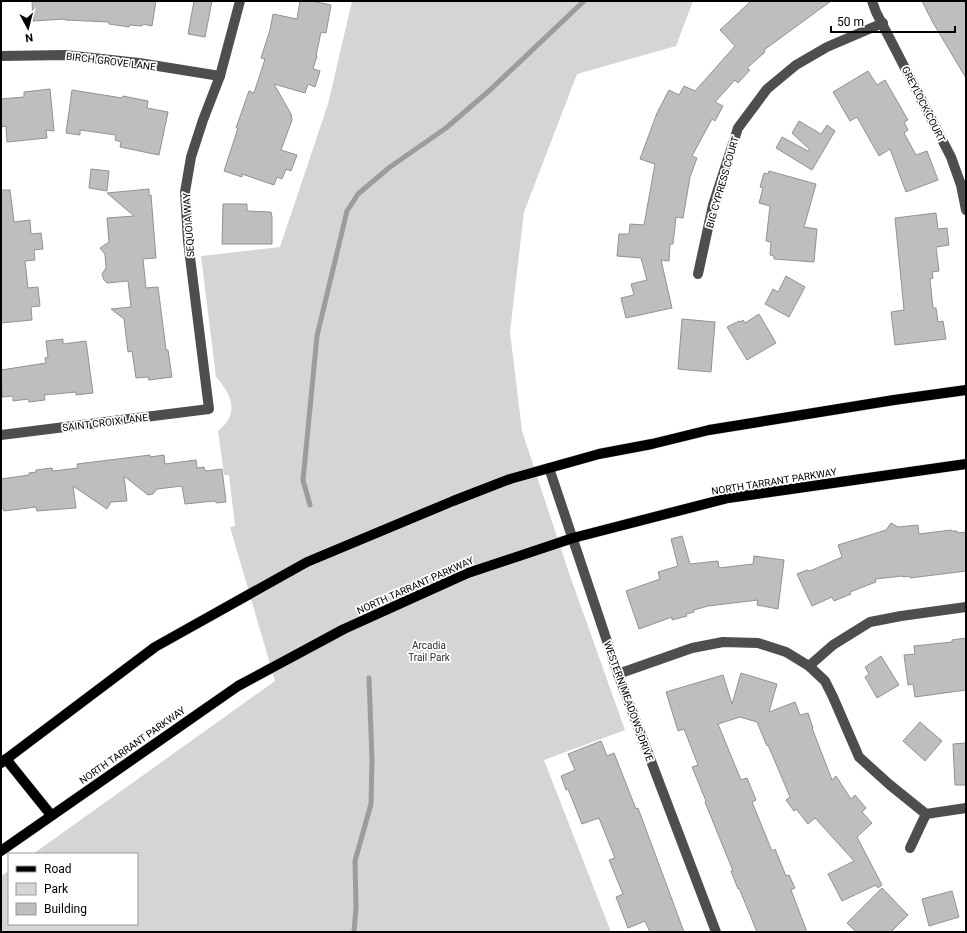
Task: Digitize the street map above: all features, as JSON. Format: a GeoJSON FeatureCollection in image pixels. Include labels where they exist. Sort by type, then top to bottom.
{"type":"FeatureCollection","features":[{"type":"Feature","properties":{"kind":"main road"},"geometry":{"type":"LineString","coordinates":[[51,815],[4,761],[155,647],[308,562],[453,501],[510,479],[599,454],[652,444],[709,430],[966,390]]}},
{"type":"Feature","properties":{"kind":"main road","name":"NORTH TARRANT PARKWAY"},"geometry":{"type":"LineString","coordinates":[[1,851],[238,686],[338,633],[468,573],[573,538],[728,498],[966,464]]}},
{"type":"Feature","properties":{"kind":"street","name":"SEQUOIA WAY"},"geometry":{"type":"LineString","coordinates":[[209,409],[188,241],[185,192],[191,157],[220,76],[240,1]]}},
{"type":"Feature","properties":{"kind":"street","name":"GREYLOCK COURT"},"geometry":{"type":"LineString","coordinates":[[872,1],[876,12],[951,157],[961,185],[966,210]]}},
{"type":"Feature","properties":{"kind":"street","name":"BIG CYPRESS COURT"},"geometry":{"type":"LineString","coordinates":[[698,274],[713,205],[738,128],[767,89],[796,65],[827,47],[883,24]]}},
{"type":"Feature","properties":{"kind":"street","name":"BIRCH GROVE LANE"},"geometry":{"type":"LineString","coordinates":[[1,56],[65,55],[139,63],[220,76]]}},
{"type":"Feature","properties":{"kind":"street","name":"SAINT CROIX LANE"},"geometry":{"type":"LineString","coordinates":[[1,435],[209,409]]}},
{"type":"Feature","properties":{"kind":"street","name":"WESTERN MEADOWS DRIVE"},"geometry":{"type":"LineString","coordinates":[[549,468],[618,674],[716,932]]}},
{"type":"Feature","properties":{"kind":"street"},"geometry":{"type":"LineString","coordinates":[[809,666],[833,645],[870,622],[966,607]]}},
{"type":"Feature","properties":{"kind":"street"},"geometry":{"type":"LineString","coordinates":[[618,674],[692,648],[723,642],[758,644],[786,652],[809,666],[825,681],[859,757],[890,785],[926,814],[966,808]]}},
{"type":"Feature","properties":{"kind":"street"},"geometry":{"type":"LineString","coordinates":[[910,848],[926,814]]}},
{"type":"Feature","properties":{"kind":"green space","name":"Arcadia Trail Park"},"geometry":{"type":"Polygon","coordinates":[[[352,1],[693,1],[676,46],[577,74],[524,212],[510,332],[522,431],[569,573],[625,730],[544,760],[611,932],[1,932],[1,876],[8,872],[8,925],[138,925],[138,853],[34,853],[275,681],[230,527],[235,526],[229,475],[224,475],[218,431],[229,418],[231,404],[226,390],[216,377],[201,256],[280,247],[328,104],[352,1]]]}},
{"type":"Feature","properties":{"kind":"building"},"geometry":{"type":"Polygon","coordinates":[[[32,1],[156,1],[152,26],[143,24],[142,26],[130,25],[129,27],[109,24],[109,22],[65,19],[33,21],[32,1]]]}},
{"type":"Feature","properties":{"kind":"building"},"geometry":{"type":"Polygon","coordinates":[[[194,1],[212,1],[205,37],[188,34],[194,1]]]}},
{"type":"Feature","properties":{"kind":"building"},"geometry":{"type":"Polygon","coordinates":[[[300,1],[312,1],[331,5],[326,33],[321,32],[313,69],[320,71],[315,87],[308,84],[305,93],[274,84],[291,114],[292,120],[281,150],[297,155],[291,171],[286,169],[282,179],[277,177],[274,185],[242,174],[242,177],[224,171],[238,128],[236,128],[249,91],[254,93],[265,59],[261,58],[270,30],[273,14],[297,19],[300,1]]]}},
{"type":"Feature","properties":{"kind":"building"},"geometry":{"type":"Polygon","coordinates":[[[751,1],[831,1],[764,50],[765,52],[747,68],[750,70],[738,83],[735,80],[715,102],[723,106],[715,121],[712,119],[692,156],[697,158],[690,177],[683,218],[676,217],[673,244],[670,244],[669,261],[661,260],[672,308],[626,318],[621,298],[634,295],[631,284],[647,280],[641,258],[617,256],[619,234],[629,234],[630,224],[644,225],[655,164],[640,159],[657,113],[669,90],[679,95],[684,86],[695,91],[735,46],[720,30],[751,1]]]}},
{"type":"Feature","properties":{"kind":"building"},"geometry":{"type":"Polygon","coordinates":[[[922,1],[966,1],[966,78],[932,21],[922,1]]]}},
{"type":"Feature","properties":{"kind":"building"},"geometry":{"type":"Polygon","coordinates":[[[868,71],[877,85],[885,80],[908,120],[904,122],[908,130],[904,133],[916,155],[927,151],[938,180],[906,192],[890,149],[879,156],[857,117],[850,121],[833,92],[868,71]]]}},
{"type":"Feature","properties":{"kind":"building"},"geometry":{"type":"Polygon","coordinates":[[[50,89],[54,131],[46,130],[47,138],[7,142],[6,126],[1,127],[1,99],[24,97],[24,92],[50,89]]]}},
{"type":"Feature","properties":{"kind":"building"},"geometry":{"type":"Polygon","coordinates":[[[72,90],[122,98],[123,96],[148,101],[147,108],[168,112],[159,155],[120,147],[121,142],[115,140],[116,135],[80,130],[80,135],[66,133],[72,90]]]}},
{"type":"Feature","properties":{"kind":"building"},"geometry":{"type":"Polygon","coordinates":[[[799,121],[821,134],[827,125],[835,131],[812,170],[776,148],[782,137],[808,151],[810,150],[792,133],[799,121]]]}},
{"type":"Feature","properties":{"kind":"building"},"geometry":{"type":"Polygon","coordinates":[[[91,169],[109,171],[107,191],[89,188],[91,169]]]}},
{"type":"Feature","properties":{"kind":"building"},"geometry":{"type":"Polygon","coordinates":[[[769,171],[816,184],[804,227],[817,229],[814,262],[774,259],[774,256],[770,255],[771,242],[766,241],[770,206],[759,203],[763,188],[760,187],[764,173],[768,174],[769,171]]]}},
{"type":"Feature","properties":{"kind":"building"},"geometry":{"type":"Polygon","coordinates":[[[149,189],[149,196],[151,195],[156,258],[143,259],[146,288],[158,287],[166,350],[168,350],[172,377],[149,380],[148,377],[136,378],[132,351],[128,352],[124,319],[111,309],[131,307],[128,281],[107,283],[104,280],[102,274],[106,268],[105,254],[100,248],[109,242],[107,218],[134,216],[107,193],[149,189]]]}},
{"type":"Feature","properties":{"kind":"building"},"geometry":{"type":"Polygon","coordinates":[[[1,190],[10,190],[14,222],[30,220],[31,234],[41,233],[43,249],[34,250],[35,260],[25,261],[28,288],[38,287],[40,306],[31,307],[32,320],[1,323],[1,190]]]}},
{"type":"Feature","properties":{"kind":"building"},"geometry":{"type":"Polygon","coordinates":[[[223,204],[247,204],[247,211],[271,212],[272,244],[222,244],[223,204]]]}},
{"type":"Feature","properties":{"kind":"building"},"geometry":{"type":"Polygon","coordinates":[[[936,213],[938,229],[947,228],[949,245],[936,247],[939,271],[932,272],[933,278],[930,279],[933,308],[936,308],[938,322],[943,321],[946,339],[895,345],[891,312],[904,310],[895,218],[936,213]]]}},
{"type":"Feature","properties":{"kind":"building"},"geometry":{"type":"Polygon","coordinates":[[[786,276],[805,287],[789,317],[765,304],[773,289],[778,292],[786,276]]]}},
{"type":"Feature","properties":{"kind":"building"},"geometry":{"type":"Polygon","coordinates":[[[759,314],[776,343],[747,360],[727,327],[743,320],[745,323],[759,314]]]}},
{"type":"Feature","properties":{"kind":"building"},"geometry":{"type":"Polygon","coordinates":[[[682,319],[715,322],[711,372],[678,369],[682,319]]]}},
{"type":"Feature","properties":{"kind":"building"},"geometry":{"type":"Polygon","coordinates":[[[63,339],[63,344],[86,341],[93,393],[76,395],[76,392],[44,395],[45,400],[29,402],[28,399],[13,401],[13,396],[2,397],[1,370],[46,363],[45,358],[48,357],[46,341],[63,339]]]}},
{"type":"Feature","properties":{"kind":"building"},"geometry":{"type":"Polygon","coordinates":[[[150,455],[150,457],[164,455],[165,464],[196,460],[197,468],[204,467],[205,471],[222,469],[226,502],[217,503],[214,501],[185,504],[182,486],[157,489],[153,494],[148,495],[124,476],[127,501],[111,502],[107,509],[73,486],[76,508],[37,511],[36,507],[4,511],[3,508],[1,508],[1,479],[29,475],[29,473],[36,472],[36,470],[52,468],[53,471],[78,468],[77,464],[150,455]]]}},
{"type":"Feature","properties":{"kind":"building"},"geometry":{"type":"Polygon","coordinates":[[[891,523],[898,527],[918,525],[919,534],[951,530],[957,531],[957,533],[966,532],[966,571],[910,578],[910,576],[903,576],[875,579],[876,582],[850,592],[851,594],[834,601],[832,597],[812,606],[797,574],[807,570],[810,571],[842,557],[838,545],[886,530],[891,523]]]}},
{"type":"Feature","properties":{"kind":"building"},"geometry":{"type":"Polygon","coordinates":[[[682,536],[690,564],[718,561],[719,568],[753,564],[754,556],[784,560],[778,609],[757,605],[758,600],[708,606],[694,610],[694,612],[686,614],[687,616],[672,620],[672,617],[639,629],[626,591],[660,579],[658,572],[678,566],[671,539],[682,536]]]}},
{"type":"Feature","properties":{"kind":"building"},"geometry":{"type":"Polygon","coordinates":[[[966,638],[966,690],[915,697],[913,684],[908,685],[904,655],[915,654],[914,646],[952,642],[952,640],[966,638]]]}},
{"type":"Feature","properties":{"kind":"building"},"geometry":{"type":"Polygon","coordinates":[[[881,656],[899,685],[877,698],[865,677],[869,674],[865,667],[881,656]]]}},
{"type":"Feature","properties":{"kind":"building"},"geometry":{"type":"Polygon","coordinates":[[[741,673],[777,684],[769,712],[795,702],[800,715],[808,713],[812,728],[832,780],[836,776],[851,799],[855,795],[866,808],[862,812],[872,823],[857,837],[882,885],[878,888],[876,885],[842,901],[828,874],[854,861],[815,818],[808,824],[796,809],[794,811],[786,800],[790,797],[757,722],[740,717],[718,724],[741,780],[747,778],[756,800],[752,802],[772,851],[775,849],[786,876],[789,875],[795,888],[791,890],[807,932],[757,932],[739,888],[738,889],[731,871],[733,871],[692,767],[698,765],[684,729],[678,731],[666,692],[723,675],[732,704],[741,673]]]}},
{"type":"Feature","properties":{"kind":"building"},"geometry":{"type":"Polygon","coordinates":[[[920,722],[942,741],[925,761],[903,741],[920,722]]]}},
{"type":"Feature","properties":{"kind":"building"},"geometry":{"type":"Polygon","coordinates":[[[601,741],[607,756],[614,753],[636,809],[638,808],[684,932],[650,932],[645,921],[628,928],[616,897],[623,894],[609,860],[615,858],[599,818],[582,824],[568,789],[566,790],[561,776],[575,770],[568,754],[601,741]]]}},
{"type":"Feature","properties":{"kind":"building"},"geometry":{"type":"Polygon","coordinates":[[[966,743],[966,785],[955,785],[953,744],[966,743]]]}},
{"type":"Feature","properties":{"kind":"building"},"geometry":{"type":"Polygon","coordinates":[[[882,888],[908,915],[891,932],[856,932],[847,923],[882,888]]]}},
{"type":"Feature","properties":{"kind":"building"},"geometry":{"type":"Polygon","coordinates":[[[952,891],[959,917],[929,926],[922,899],[952,891]]]}},
{"type":"Feature","properties":{"kind":"waterway"},"geometry":{"type":"LineString","coordinates":[[310,505],[303,480],[317,336],[347,211],[358,194],[390,167],[446,128],[490,90],[584,1]]}},
{"type":"Feature","properties":{"kind":"waterway"},"geometry":{"type":"LineString","coordinates":[[354,932],[356,907],[355,861],[371,804],[372,760],[369,678]]}}]}
